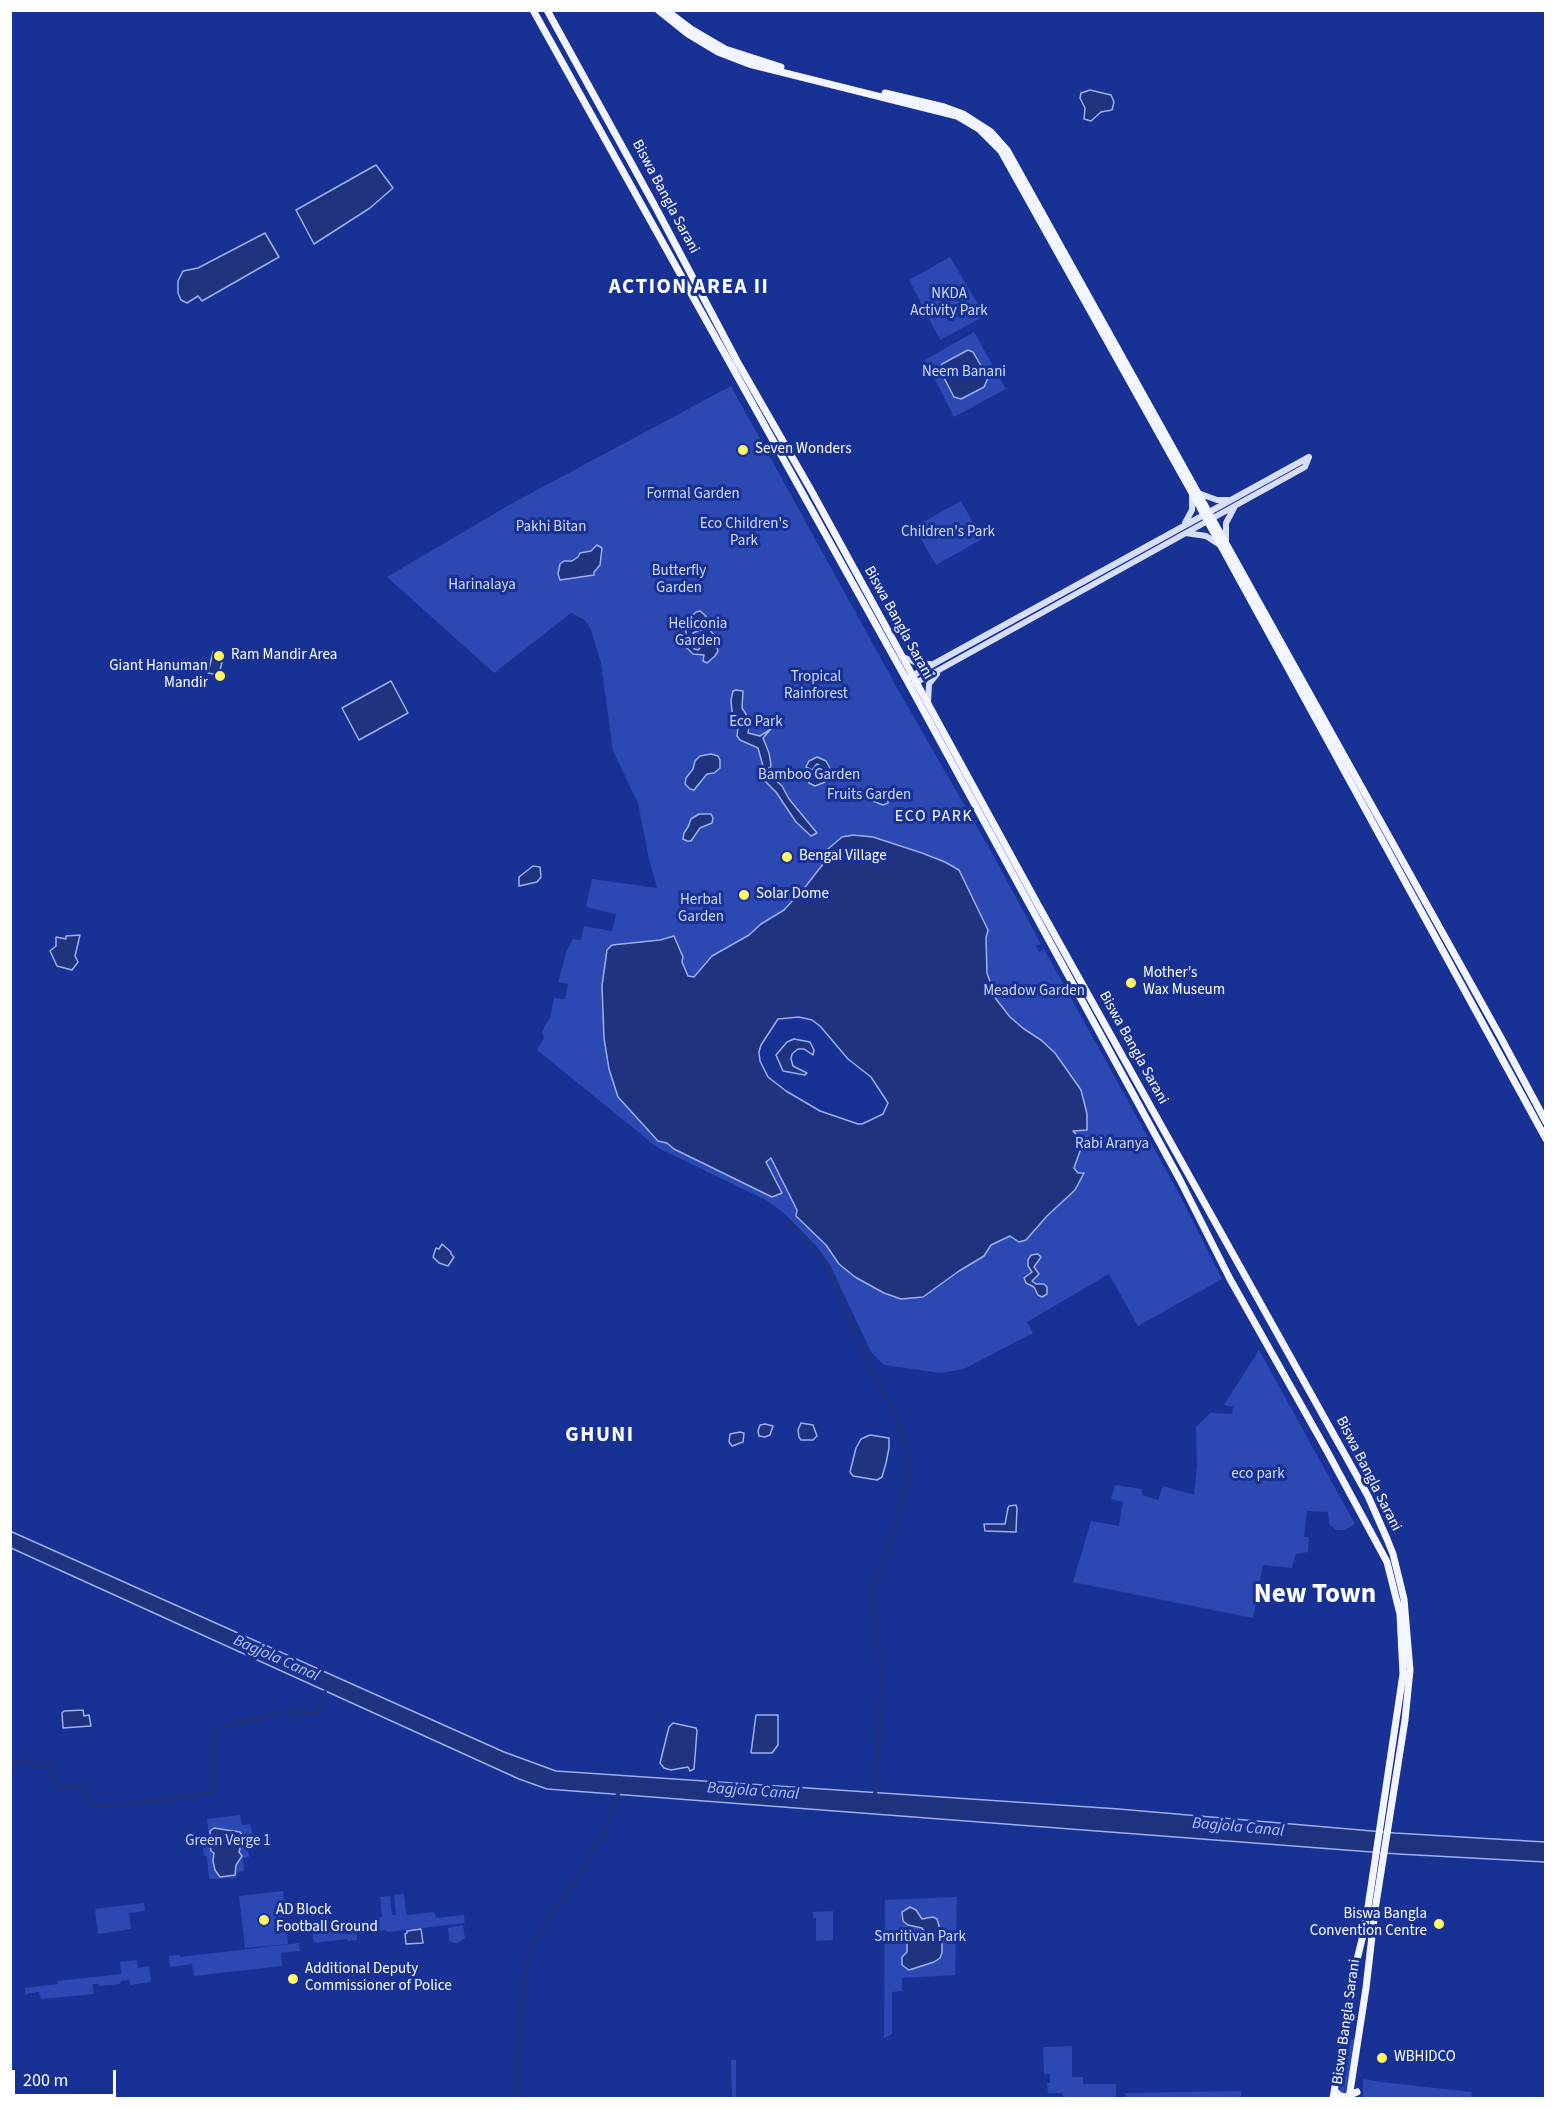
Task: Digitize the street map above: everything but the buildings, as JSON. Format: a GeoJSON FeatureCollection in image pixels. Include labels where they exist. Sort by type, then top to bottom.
{"type":"FeatureCollection","features":[{"type":"Feature","properties":{"kind":"main road","name":"Biswa Bangla Sarani"},"geometry":{"type":"LineString","coordinates":[[533,10],[911,681],[1180,1180],[1230,1279],[1372,1530],[1387,1562],[1400,1614],[1404,1664],[1383,1809],[1353,1970],[1334,2095]]}},
{"type":"Feature","properties":{"kind":"main road","name":"Biswa Bangla Sarani"},"geometry":{"type":"LineString","coordinates":[[547,10],[602,101],[737,361],[884,620],[911,681],[929,706],[1197,1194],[1233,1252],[1377,1512],[1398,1572],[1407,1617],[1410,1651],[1407,1700],[1383,1858],[1368,1995],[1352,2095]]}},
{"type":"Feature","properties":{"kind":"main road"},"geometry":{"type":"LineString","coordinates":[[658,10],[688,34],[708,46],[749,64],[951,114],[984,133],[1004,156],[1195,492],[1190,517],[1183,530]]}},
{"type":"Feature","properties":{"kind":"main road"},"geometry":{"type":"LineString","coordinates":[[666,10],[705,38],[734,52],[784,68],[951,109],[969,117],[991,132],[1007,150],[1545,1139]]}},
{"type":"Feature","properties":{"kind":"main road"},"geometry":{"type":"LineString","coordinates":[[911,681],[932,664],[958,654],[1234,502],[1307,458]]}},
{"type":"Feature","properties":{"kind":"main road"},"geometry":{"type":"LineString","coordinates":[[1195,492],[1217,500],[1234,502]]}},
{"type":"Feature","properties":{"kind":"main road"},"geometry":{"type":"LineString","coordinates":[[1223,544],[1226,523],[1234,502]]}},
{"type":"Feature","properties":{"kind":"main road"},"geometry":{"type":"LineString","coordinates":[[1183,530],[1206,536],[1223,544],[1500,1036],[1545,1122]]}},
{"type":"Feature","properties":{"kind":"main road"},"geometry":{"type":"LineString","coordinates":[[899,652],[912,662],[932,664]]}},
{"type":"Feature","properties":{"kind":"main road"},"geometry":{"type":"LineString","coordinates":[[929,706],[927,697],[929,684],[958,654]]}},
{"type":"Feature","properties":{"kind":"main road"},"geometry":{"type":"LineString","coordinates":[[911,681],[941,669]]}},
{"type":"Feature","properties":{"kind":"main road"},"geometry":{"type":"LineString","coordinates":[[1334,2095],[1345,2097],[1352,2095]]}},
{"type":"Feature","properties":{"kind":"green space","name":"NKDA Activity Park"},"geometry":{"type":"Polygon","coordinates":[[[950,257],[985,316],[940,340],[909,280],[950,257]]]}},
{"type":"Feature","properties":{"kind":"green space","name":"Neem Banani"},"geometry":{"type":"Polygon","coordinates":[[[974,332],[1006,389],[954,417],[925,360],[974,332]]]}},
{"type":"Feature","properties":{"kind":"green space","name":"Eco Park"},"geometry":{"type":"Polygon","coordinates":[[[731,386],[896,686],[993,855],[1041,944],[1036,946],[1039,952],[1044,949],[1177,1190],[1222,1279],[1138,1326],[1109,1274],[1027,1322],[1033,1333],[964,1369],[941,1373],[884,1365],[871,1352],[830,1265],[818,1248],[785,1214],[766,1200],[658,1148],[537,1050],[544,1038],[542,1033],[550,1018],[554,998],[565,999],[568,984],[558,982],[567,950],[573,939],[581,940],[584,926],[612,931],[616,914],[586,907],[592,879],[657,888],[638,803],[613,751],[601,663],[591,630],[585,620],[571,613],[494,673],[387,577],[509,505],[731,386]],[[828,849],[823,864],[784,910],[761,924],[749,935],[712,956],[694,977],[688,977],[682,962],[682,952],[673,936],[607,950],[602,986],[604,1038],[609,1069],[618,1097],[658,1141],[667,1143],[674,1149],[768,1195],[766,1162],[771,1157],[797,1210],[796,1216],[826,1245],[839,1264],[855,1277],[884,1293],[901,1299],[923,1297],[984,1256],[991,1245],[1010,1236],[1026,1240],[1075,1190],[1084,1173],[1078,1173],[1074,1168],[1080,1151],[1072,1130],[1086,1130],[1087,1114],[1081,1090],[1055,1053],[1010,1017],[996,999],[987,973],[986,924],[977,907],[828,849]]]}},
{"type":"Feature","properties":{"kind":"green space","name":"Children's Park"},"geometry":{"type":"Polygon","coordinates":[[[961,501],[982,539],[936,565],[914,527],[961,501]]]}},
{"type":"Feature","properties":{"kind":"green space","name":"eco park"},"geometry":{"type":"Polygon","coordinates":[[[1259,1350],[1355,1524],[1345,1530],[1336,1530],[1329,1524],[1328,1512],[1307,1511],[1304,1537],[1309,1537],[1308,1552],[1296,1554],[1292,1568],[1263,1565],[1253,1618],[1073,1582],[1091,1521],[1119,1526],[1123,1502],[1111,1499],[1115,1485],[1142,1489],[1142,1495],[1158,1500],[1163,1486],[1194,1495],[1197,1465],[1196,1427],[1210,1413],[1232,1414],[1233,1407],[1224,1405],[1259,1350]]]}},
{"type":"Feature","properties":{"kind":"green space","name":"Green Verge 1"},"geometry":{"type":"Polygon","coordinates":[[[240,1815],[242,1825],[250,1824],[256,1849],[248,1850],[249,1857],[243,1858],[244,1871],[238,1872],[236,1878],[209,1879],[207,1857],[204,1855],[203,1848],[203,1837],[209,1835],[207,1819],[240,1815]]]}},
{"type":"Feature","properties":{"kind":"green space","name":"AD Block Football Ground"},"geometry":{"type":"Polygon","coordinates":[[[283,1891],[288,1944],[245,1948],[239,1896],[283,1891]]]}},
{"type":"Feature","properties":{"kind":"green space"},"geometry":{"type":"Polygon","coordinates":[[[404,1894],[406,1914],[434,1912],[436,1918],[464,1915],[465,1923],[387,1932],[386,1930],[357,1934],[357,1940],[314,1943],[312,1930],[333,1927],[337,1930],[352,1924],[352,1920],[373,1921],[373,1918],[382,1917],[380,1897],[390,1896],[392,1915],[396,1915],[394,1895],[404,1894]]]}},
{"type":"Feature","properties":{"kind":"green space","name":"Smritivan Park"},"geometry":{"type":"Polygon","coordinates":[[[957,1897],[955,1975],[902,1978],[902,1991],[892,1992],[892,2034],[884,2038],[885,1900],[957,1897]]]}},
{"type":"Feature","properties":{"kind":"green space"},"geometry":{"type":"Polygon","coordinates":[[[144,1903],[145,1911],[129,1913],[131,1929],[98,1934],[95,1909],[144,1903]]]}},
{"type":"Feature","properties":{"kind":"green space"},"geometry":{"type":"Polygon","coordinates":[[[833,1911],[833,1940],[816,1941],[816,1918],[813,1918],[813,1912],[833,1911]]]}},
{"type":"Feature","properties":{"kind":"green space"},"geometry":{"type":"Polygon","coordinates":[[[463,1925],[465,1938],[458,1943],[453,1943],[449,1940],[448,1928],[463,1925]]]}},
{"type":"Feature","properties":{"kind":"green space"},"geometry":{"type":"Polygon","coordinates":[[[299,1943],[300,1951],[281,1953],[282,1966],[194,1976],[192,1964],[170,1967],[169,1956],[180,1955],[180,1957],[299,1943]]]}},
{"type":"Feature","properties":{"kind":"green space"},"geometry":{"type":"Polygon","coordinates":[[[137,1960],[138,1968],[149,1966],[151,1982],[130,1985],[129,1980],[121,1981],[120,1984],[99,1986],[92,1984],[94,1994],[41,1999],[39,1992],[25,1994],[25,1988],[58,1984],[57,1981],[121,1974],[120,1962],[137,1960]]]}},
{"type":"Feature","properties":{"kind":"green space"},"geometry":{"type":"Polygon","coordinates":[[[1348,2039],[1356,2040],[1349,2077],[1344,2094],[1340,2098],[1340,2077],[1348,2039]]]}},
{"type":"Feature","properties":{"kind":"green space"},"geometry":{"type":"Polygon","coordinates":[[[1072,2046],[1072,2077],[1083,2077],[1083,2084],[1116,2084],[1116,2098],[1063,2098],[1062,2093],[1048,2093],[1047,2083],[1050,2083],[1050,2074],[1044,2074],[1043,2047],[1072,2046]]]}},
{"type":"Feature","properties":{"kind":"green space"},"geometry":{"type":"Polygon","coordinates":[[[731,2060],[736,2060],[736,2098],[732,2098],[731,2060]]]}},
{"type":"Feature","properties":{"kind":"green space"},"geometry":{"type":"Polygon","coordinates":[[[1363,2079],[1472,2092],[1471,2098],[1363,2098],[1363,2079]]]}},
{"type":"Feature","properties":{"kind":"green space"},"geometry":{"type":"Polygon","coordinates":[[[1241,2091],[1241,2098],[1126,2098],[1125,2093],[1241,2091]]]}},
{"type":"Feature","properties":{"kind":"water"},"geometry":{"type":"Polygon","coordinates":[[[1090,90],[1111,95],[1114,102],[1112,110],[1101,112],[1091,121],[1084,119],[1085,108],[1080,98],[1081,93],[1090,90]]]}},
{"type":"Feature","properties":{"kind":"water"},"geometry":{"type":"Polygon","coordinates":[[[376,165],[393,188],[370,208],[314,244],[296,210],[376,165]]]}},
{"type":"Feature","properties":{"kind":"water"},"geometry":{"type":"Polygon","coordinates":[[[265,233],[279,257],[202,301],[198,296],[187,303],[181,300],[178,293],[178,281],[183,271],[198,268],[265,233]]]}},
{"type":"Feature","properties":{"kind":"water","name":"Neem Banani"},"geometry":{"type":"Polygon","coordinates":[[[968,350],[973,352],[988,378],[984,387],[961,399],[954,397],[940,370],[942,364],[968,350]]]}},
{"type":"Feature","properties":{"kind":"water"},"geometry":{"type":"Polygon","coordinates":[[[597,545],[602,548],[600,565],[594,575],[560,580],[558,574],[560,564],[564,561],[572,561],[580,553],[591,551],[597,545]]]}},
{"type":"Feature","properties":{"kind":"water"},"geometry":{"type":"Polygon","coordinates":[[[700,611],[706,616],[703,621],[713,634],[718,651],[707,663],[703,661],[704,655],[693,654],[686,647],[686,622],[700,611]],[[702,629],[693,633],[694,649],[698,650],[706,642],[702,629]]]}},
{"type":"Feature","properties":{"kind":"water"},"geometry":{"type":"Polygon","coordinates":[[[213,652],[224,653],[219,675],[208,673],[213,652]]]}},
{"type":"Feature","properties":{"kind":"water"},"geometry":{"type":"Polygon","coordinates":[[[391,681],[408,713],[359,740],[342,708],[391,681]]]}},
{"type":"Feature","properties":{"kind":"water"},"geometry":{"type":"Polygon","coordinates":[[[733,691],[743,691],[742,708],[746,714],[748,733],[760,736],[771,729],[763,738],[769,753],[770,768],[765,769],[763,766],[758,748],[740,740],[737,736],[738,727],[731,700],[733,691]]]}},
{"type":"Feature","properties":{"kind":"water"},"geometry":{"type":"Polygon","coordinates":[[[711,754],[718,756],[720,768],[714,773],[707,774],[694,790],[690,789],[685,784],[686,778],[693,769],[695,761],[700,756],[711,754]]]}},
{"type":"Feature","properties":{"kind":"water"},"geometry":{"type":"Polygon","coordinates":[[[817,757],[826,761],[831,770],[825,782],[815,786],[809,783],[806,773],[812,772],[812,777],[816,779],[822,775],[824,768],[817,764],[812,770],[806,767],[809,761],[817,757]]]}},
{"type":"Feature","properties":{"kind":"water"},"geometry":{"type":"Polygon","coordinates":[[[771,776],[782,786],[789,799],[817,833],[811,836],[796,822],[776,792],[765,781],[771,776]]]}},
{"type":"Feature","properties":{"kind":"water"},"geometry":{"type":"Polygon","coordinates":[[[874,789],[888,798],[888,803],[883,805],[870,800],[867,794],[874,789]]]}},
{"type":"Feature","properties":{"kind":"water"},"geometry":{"type":"Polygon","coordinates":[[[699,814],[711,814],[712,823],[700,828],[691,841],[683,839],[691,819],[699,814]]]}},
{"type":"Feature","properties":{"kind":"water","name":"Eco Park"},"geometry":{"type":"Polygon","coordinates":[[[853,835],[873,837],[922,853],[959,870],[988,930],[986,938],[987,973],[996,999],[1010,1017],[1055,1053],[1081,1090],[1087,1114],[1087,1130],[1073,1131],[1081,1140],[1074,1168],[1078,1173],[1084,1173],[1075,1190],[1026,1240],[1019,1242],[1010,1236],[991,1245],[984,1256],[923,1297],[901,1299],[884,1293],[855,1277],[839,1264],[826,1245],[796,1216],[797,1210],[771,1158],[766,1162],[782,1193],[772,1197],[674,1149],[667,1143],[658,1141],[618,1097],[609,1069],[604,1038],[602,986],[607,950],[612,945],[660,940],[674,936],[688,976],[694,977],[712,956],[749,935],[761,924],[784,910],[823,864],[828,849],[842,837],[853,835]],[[799,1017],[778,1019],[759,1052],[760,1061],[768,1077],[786,1091],[820,1111],[858,1124],[883,1114],[888,1103],[871,1077],[848,1059],[820,1026],[812,1020],[799,1017]]]}},
{"type":"Feature","properties":{"kind":"water"},"geometry":{"type":"Polygon","coordinates":[[[533,866],[540,867],[541,877],[537,882],[519,886],[519,877],[533,866]]]}},
{"type":"Feature","properties":{"kind":"water"},"geometry":{"type":"Polygon","coordinates":[[[80,935],[75,956],[78,962],[72,970],[57,966],[50,951],[56,946],[56,937],[66,939],[66,936],[80,935]]]}},
{"type":"Feature","properties":{"kind":"water"},"geometry":{"type":"Polygon","coordinates":[[[794,1039],[810,1042],[814,1050],[813,1055],[804,1049],[798,1049],[792,1054],[793,1066],[807,1073],[805,1075],[783,1071],[776,1055],[787,1042],[794,1039]]]}},
{"type":"Feature","properties":{"kind":"water"},"geometry":{"type":"Polygon","coordinates":[[[442,1244],[454,1257],[448,1266],[439,1263],[433,1257],[436,1248],[439,1249],[442,1244]]]}},
{"type":"Feature","properties":{"kind":"water"},"geometry":{"type":"Polygon","coordinates":[[[1038,1254],[1041,1257],[1034,1267],[1039,1274],[1032,1281],[1047,1287],[1047,1294],[1042,1297],[1038,1295],[1034,1287],[1026,1283],[1024,1278],[1032,1272],[1028,1266],[1028,1260],[1031,1255],[1038,1254]]]}},
{"type":"Feature","properties":{"kind":"water"},"geometry":{"type":"Polygon","coordinates":[[[801,1423],[813,1425],[817,1436],[813,1440],[801,1440],[798,1430],[801,1423]]]}},
{"type":"Feature","properties":{"kind":"water"},"geometry":{"type":"Polygon","coordinates":[[[760,1425],[773,1426],[770,1435],[759,1436],[760,1425]]]}},
{"type":"Feature","properties":{"kind":"water"},"geometry":{"type":"Polygon","coordinates":[[[744,1433],[743,1442],[732,1446],[729,1442],[730,1434],[744,1433]]]}},
{"type":"Feature","properties":{"kind":"water"},"geometry":{"type":"Polygon","coordinates":[[[870,1435],[889,1438],[882,1477],[877,1480],[853,1476],[850,1472],[856,1448],[861,1439],[870,1435]]]}},
{"type":"Feature","properties":{"kind":"water"},"geometry":{"type":"Polygon","coordinates":[[[1016,1505],[1016,1532],[985,1531],[984,1524],[1005,1524],[1009,1506],[1016,1505]]]}},
{"type":"Feature","properties":{"kind":"water","name":"Bagjola Canal"},"geometry":{"type":"Polygon","coordinates":[[[10,1531],[504,1752],[556,1771],[1119,1809],[1395,1833],[1545,1842],[1545,1862],[1398,1854],[547,1789],[519,1779],[11,1548],[10,1531]]]}},
{"type":"Feature","properties":{"kind":"water"},"geometry":{"type":"Polygon","coordinates":[[[83,1710],[84,1716],[89,1715],[91,1726],[63,1728],[62,1713],[64,1711],[83,1710]]]}},
{"type":"Feature","properties":{"kind":"water"},"geometry":{"type":"Polygon","coordinates":[[[756,1715],[778,1715],[778,1745],[772,1753],[751,1753],[756,1715]]]}},
{"type":"Feature","properties":{"kind":"water"},"geometry":{"type":"Polygon","coordinates":[[[673,1723],[696,1728],[694,1769],[690,1771],[688,1767],[671,1770],[664,1768],[660,1763],[669,1727],[673,1723]]]}},
{"type":"Feature","properties":{"kind":"water"},"geometry":{"type":"Polygon","coordinates":[[[214,1828],[240,1832],[243,1837],[239,1852],[242,1856],[236,1865],[235,1875],[220,1877],[215,1870],[214,1853],[211,1851],[210,1844],[210,1831],[214,1828]]]}},
{"type":"Feature","properties":{"kind":"water"},"geometry":{"type":"Polygon","coordinates":[[[910,1907],[916,1910],[922,1919],[933,1917],[937,1919],[942,1936],[942,1953],[940,1958],[934,1962],[909,1970],[902,1965],[902,1957],[907,1952],[907,1940],[920,1940],[926,1934],[922,1928],[908,1925],[903,1921],[902,1912],[910,1907]]]}},
{"type":"Feature","properties":{"kind":"water"},"geometry":{"type":"Polygon","coordinates":[[[421,1929],[423,1943],[406,1944],[407,1931],[421,1929]]]}},
{"type":"Feature","properties":{"kind":"waterway"},"geometry":{"type":"LineString","coordinates":[[786,1221],[799,1232],[826,1263],[869,1365],[896,1417],[911,1466],[895,1528],[871,1593],[882,1670],[875,1796]]}},
{"type":"Feature","properties":{"kind":"waterway"},"geometry":{"type":"LineString","coordinates":[[323,1696],[325,1692]]}},
{"type":"Feature","properties":{"kind":"waterway"},"geometry":{"type":"LineString","coordinates":[[283,1712],[317,1714],[321,1701]]}},
{"type":"Feature","properties":{"kind":"waterway"},"geometry":{"type":"LineString","coordinates":[[226,1726],[277,1714]]}},
{"type":"Feature","properties":{"kind":"waterway"},"geometry":{"type":"LineString","coordinates":[[121,1805],[214,1793],[213,1732],[220,1727]]}},
{"type":"Feature","properties":{"kind":"waterway"},"geometry":{"type":"LineString","coordinates":[[10,1761],[52,1764],[52,1778],[56,1786],[63,1789],[76,1787],[84,1789],[90,1805],[96,1806]]}},
{"type":"Feature","properties":{"kind":"waterway"},"geometry":{"type":"LineString","coordinates":[[516,2098],[522,1991],[528,1956],[544,1925],[573,1884],[607,1826],[619,1791]]}},
{"type":"Feature","properties":{"kind":"waterway"},"geometry":{"type":"LineString","coordinates":[[100,1806],[116,1805]]}},
{"type":"Feature","properties":{"kind":"place","name":"Seven Wonders"},"geometry":{"type":"Point","coordinates":[743,450]}},
{"type":"Feature","properties":{"kind":"place","name":"Ram Mandir Area"},"geometry":{"type":"Point","coordinates":[219,656]}},
{"type":"Feature","properties":{"kind":"place","name":"Giant Hanuman Mandir"},"geometry":{"type":"Point","coordinates":[220,676]}},
{"type":"Feature","properties":{"kind":"place","name":"Bengal Village"},"geometry":{"type":"Point","coordinates":[787,857]}},
{"type":"Feature","properties":{"kind":"place","name":"Solar Dome"},"geometry":{"type":"Point","coordinates":[744,895]}},
{"type":"Feature","properties":{"kind":"place","name":"Mother's Wax Museum"},"geometry":{"type":"Point","coordinates":[1131,983]}},
{"type":"Feature","properties":{"kind":"place","name":"AD Block Football Ground"},"geometry":{"type":"Point","coordinates":[264,1920]}},
{"type":"Feature","properties":{"kind":"place","name":"Biswa Bangla Convention Centre"},"geometry":{"type":"Point","coordinates":[1439,1924]}},
{"type":"Feature","properties":{"kind":"place","name":"Additional Deputy Commissioner of Police"},"geometry":{"type":"Point","coordinates":[293,1979]}},
{"type":"Feature","properties":{"kind":"place","name":"WBHIDCO"},"geometry":{"type":"Point","coordinates":[1382,2058]}},
{"type":"Feature","properties":{"kind":"district","name":"ACTION AREA II"},"geometry":{"type":"Point","coordinates":[689,288]}},
{"type":"Feature","properties":{"kind":"district","name":"ECO PARK"},"geometry":{"type":"Point","coordinates":[934,817]}},
{"type":"Feature","properties":{"kind":"district","name":"GHUNI"},"geometry":{"type":"Point","coordinates":[600,1436]}},
{"type":"Feature","properties":{"kind":"district","name":"New Town"},"geometry":{"type":"Point","coordinates":[1315,1596]}},
{"type":"Feature","properties":{"kind":"park label","name":"Formal Garden"},"geometry":{"type":"Point","coordinates":[693,495]}},
{"type":"Feature","properties":{"kind":"park label","name":"Pakhi Bitan"},"geometry":{"type":"Point","coordinates":[551,528]}},
{"type":"Feature","properties":{"kind":"park label","name":"Eco Children's Park"},"geometry":{"type":"Point","coordinates":[744,534]}},
{"type":"Feature","properties":{"kind":"park label","name":"Butterfly Garden"},"geometry":{"type":"Point","coordinates":[679,580]}},
{"type":"Feature","properties":{"kind":"park label","name":"Harinalaya"},"geometry":{"type":"Point","coordinates":[482,586]}},
{"type":"Feature","properties":{"kind":"park label","name":"Heliconia Garden"},"geometry":{"type":"Point","coordinates":[698,634]}},
{"type":"Feature","properties":{"kind":"park label","name":"Tropical Rainforest"},"geometry":{"type":"Point","coordinates":[816,686]}},
{"type":"Feature","properties":{"kind":"park label","name":"Bamboo Garden"},"geometry":{"type":"Point","coordinates":[809,776]}},
{"type":"Feature","properties":{"kind":"park label","name":"Fruits Garden"},"geometry":{"type":"Point","coordinates":[869,796]}},
{"type":"Feature","properties":{"kind":"park label","name":"Herbal Garden"},"geometry":{"type":"Point","coordinates":[701,910]}},
{"type":"Feature","properties":{"kind":"park label","name":"Meadow Garden"},"geometry":{"type":"Point","coordinates":[1034,992]}},
{"type":"Feature","properties":{"kind":"park label","name":"Rabi Aranya"},"geometry":{"type":"Point","coordinates":[1112,1145]}}]}
